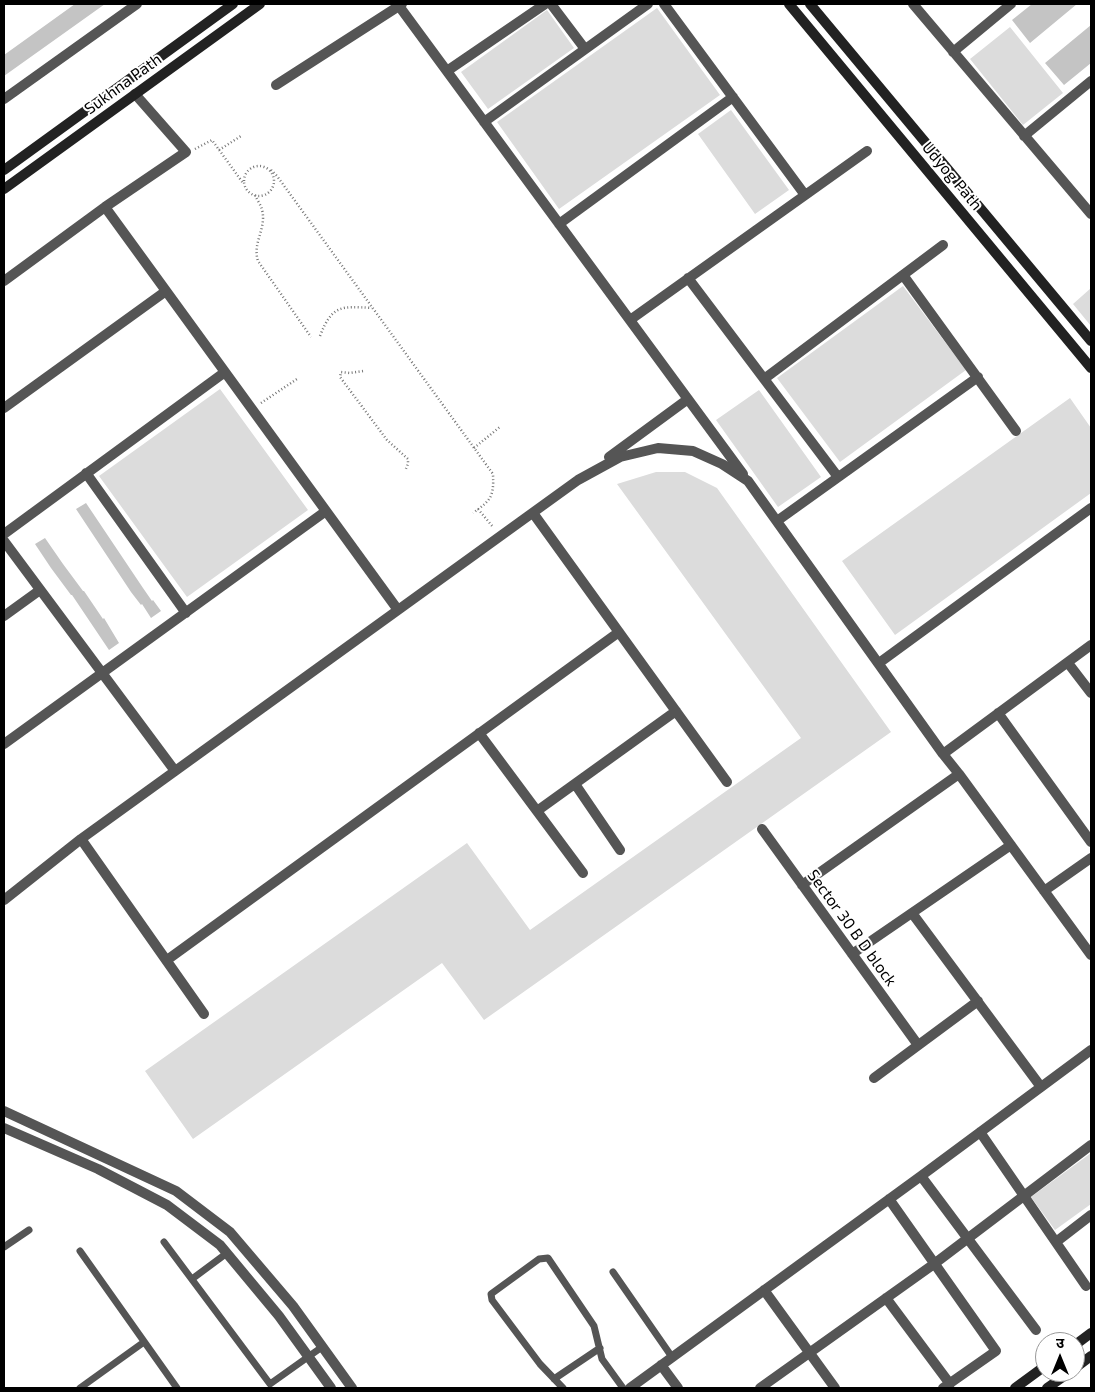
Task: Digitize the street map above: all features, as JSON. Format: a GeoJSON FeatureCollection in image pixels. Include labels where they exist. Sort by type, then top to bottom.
{"type":"FeatureCollection","features":[{"type":"Feature","properties":{"kind":"main road","name":"Sukhna Path"},"geometry":{"type":"LineString","coordinates":[[4,170],[234,4]]}},
{"type":"Feature","properties":{"kind":"main road","name":"Sukhna Path"},"geometry":{"type":"LineString","coordinates":[[4,189],[260,4]]}},
{"type":"Feature","properties":{"kind":"main road","name":"Udyog Path"},"geometry":{"type":"LineString","coordinates":[[789,4],[1091,368]]}},
{"type":"Feature","properties":{"kind":"main road","name":"Udyog Path"},"geometry":{"type":"LineString","coordinates":[[810,4],[1091,341]]}},
{"type":"Feature","properties":{"kind":"main road"},"geometry":{"type":"LineString","coordinates":[[1015,1388],[1035,1373]]}},
{"type":"Feature","properties":{"kind":"street"},"geometry":{"type":"LineString","coordinates":[[4,99],[137,4]]}},
{"type":"Feature","properties":{"kind":"street"},"geometry":{"type":"LineString","coordinates":[[447,72],[545,4]]}},
{"type":"Feature","properties":{"kind":"street"},"geometry":{"type":"LineString","coordinates":[[551,4],[585,50]]}},
{"type":"Feature","properties":{"kind":"street"},"geometry":{"type":"LineString","coordinates":[[484,122],[648,4]]}},
{"type":"Feature","properties":{"kind":"street"},"geometry":{"type":"LineString","coordinates":[[664,4],[805,196]]}},
{"type":"Feature","properties":{"kind":"street"},"geometry":{"type":"LineString","coordinates":[[914,4],[1091,214]]}},
{"type":"Feature","properties":{"kind":"street"},"geometry":{"type":"LineString","coordinates":[[953,52],[1011,4]]}},
{"type":"Feature","properties":{"kind":"street"},"geometry":{"type":"LineString","coordinates":[[276,85],[401,5],[447,72],[748,480],[943,754],[1091,955]]}},
{"type":"Feature","properties":{"kind":"street"},"geometry":{"type":"LineString","coordinates":[[1024,136],[1091,81]]}},
{"type":"Feature","properties":{"kind":"street"},"geometry":{"type":"LineString","coordinates":[[4,281],[105,207],[186,152],[135,94]]}},
{"type":"Feature","properties":{"kind":"street"},"geometry":{"type":"LineString","coordinates":[[559,224],[733,97]]}},
{"type":"Feature","properties":{"kind":"street"},"geometry":{"type":"LineString","coordinates":[[630,320],[867,151]]}},
{"type":"Feature","properties":{"kind":"street"},"geometry":{"type":"LineString","coordinates":[[105,207],[398,610]]}},
{"type":"Feature","properties":{"kind":"street"},"geometry":{"type":"LineString","coordinates":[[764,379],[943,245]]}},
{"type":"Feature","properties":{"kind":"street"},"geometry":{"type":"LineString","coordinates":[[903,275],[1016,431]]}},
{"type":"Feature","properties":{"kind":"street"},"geometry":{"type":"LineString","coordinates":[[688,278],[838,478]]}},
{"type":"Feature","properties":{"kind":"street"},"geometry":{"type":"LineString","coordinates":[[4,408],[166,291]]}},
{"type":"Feature","properties":{"kind":"street"},"geometry":{"type":"LineString","coordinates":[[4,534],[225,372]]}},
{"type":"Feature","properties":{"kind":"street"},"geometry":{"type":"LineString","coordinates":[[777,521],[978,377]]}},
{"type":"Feature","properties":{"kind":"street"},"geometry":{"type":"LineString","coordinates":[[4,900],[81,839],[688,399]]}},
{"type":"Feature","properties":{"kind":"street"},"geometry":{"type":"LineString","coordinates":[[578,480],[620,457],[658,448],[693,451],[722,464],[748,480]]}},
{"type":"Feature","properties":{"kind":"street"},"geometry":{"type":"LineString","coordinates":[[86,473],[186,613]]}},
{"type":"Feature","properties":{"kind":"street"},"geometry":{"type":"LineString","coordinates":[[879,663],[1091,508]]}},
{"type":"Feature","properties":{"kind":"street"},"geometry":{"type":"LineString","coordinates":[[4,744],[326,511]]}},
{"type":"Feature","properties":{"kind":"street"},"geometry":{"type":"LineString","coordinates":[[533,513],[727,782]]}},
{"type":"Feature","properties":{"kind":"street"},"geometry":{"type":"LineString","coordinates":[[4,541],[175,772]]}},
{"type":"Feature","properties":{"kind":"street"},"geometry":{"type":"LineString","coordinates":[[4,616],[40,590]]}},
{"type":"Feature","properties":{"kind":"street"},"geometry":{"type":"LineString","coordinates":[[166,960],[619,632]]}},
{"type":"Feature","properties":{"kind":"street"},"geometry":{"type":"LineString","coordinates":[[943,754],[1091,646]]}},
{"type":"Feature","properties":{"kind":"street"},"geometry":{"type":"LineString","coordinates":[[1068,662],[1091,693]]}},
{"type":"Feature","properties":{"kind":"street"},"geometry":{"type":"LineString","coordinates":[[537,811],[676,711]]}},
{"type":"Feature","properties":{"kind":"street"},"geometry":{"type":"LineString","coordinates":[[998,713],[1091,842]]}},
{"type":"Feature","properties":{"kind":"street"},"geometry":{"type":"LineString","coordinates":[[480,733],[583,873]]}},
{"type":"Feature","properties":{"kind":"street"},"geometry":{"type":"LineString","coordinates":[[802,885],[959,774]]}},
{"type":"Feature","properties":{"kind":"street"},"geometry":{"type":"LineString","coordinates":[[575,784],[620,850]]}},
{"type":"Feature","properties":{"kind":"street","name":"Sector 30 B D block"},"geometry":{"type":"LineString","coordinates":[[762,830],[918,1045]]}},
{"type":"Feature","properties":{"kind":"street"},"geometry":{"type":"LineString","coordinates":[[81,839],[204,1014]]}},
{"type":"Feature","properties":{"kind":"street"},"geometry":{"type":"LineString","coordinates":[[852,954],[1011,845]]}},
{"type":"Feature","properties":{"kind":"street"},"geometry":{"type":"LineString","coordinates":[[1044,891],[1091,858]]}},
{"type":"Feature","properties":{"kind":"street"},"geometry":{"type":"LineString","coordinates":[[912,913],[1042,1087]]}},
{"type":"Feature","properties":{"kind":"street"},"geometry":{"type":"LineString","coordinates":[[874,1078],[978,1001]]}},
{"type":"Feature","properties":{"kind":"street"},"geometry":{"type":"LineString","coordinates":[[630,1388],[1091,1050]]}},
{"type":"Feature","properties":{"kind":"street"},"geometry":{"type":"LineString","coordinates":[[4,1111],[176,1191],[230,1232],[293,1306],[352,1388]]}},
{"type":"Feature","properties":{"kind":"street"},"geometry":{"type":"LineString","coordinates":[[4,1128],[98,1168],[168,1204],[220,1245],[279,1316],[331,1388]]}},
{"type":"Feature","properties":{"kind":"street"},"geometry":{"type":"LineString","coordinates":[[980,1132],[1086,1286]]}},
{"type":"Feature","properties":{"kind":"street"},"geometry":{"type":"LineString","coordinates":[[760,1388],[934,1264],[1091,1145]]}},
{"type":"Feature","properties":{"kind":"street"},"geometry":{"type":"LineString","coordinates":[[921,1176],[1036,1330]]}},
{"type":"Feature","properties":{"kind":"street"},"geometry":{"type":"LineString","coordinates":[[886,1298],[947,1386],[996,1351],[889,1199]]}},
{"type":"Feature","properties":{"kind":"street"},"geometry":{"type":"LineString","coordinates":[[1056,1242],[1091,1216]]}},
{"type":"Feature","properties":{"kind":"street"},"geometry":{"type":"LineString","coordinates":[[764,1290],[835,1388]]}},
{"type":"Feature","properties":{"kind":"street"},"geometry":{"type":"LineString","coordinates":[[661,1365],[678,1388]]}},
{"type":"Feature","properties":{"kind":"lane"},"geometry":{"type":"LineString","coordinates":[[4,1247],[29,1230]]}},
{"type":"Feature","properties":{"kind":"lane"},"geometry":{"type":"LineString","coordinates":[[164,1242],[270,1384],[322,1347]]}},
{"type":"Feature","properties":{"kind":"lane"},"geometry":{"type":"LineString","coordinates":[[80,1251],[177,1388]]}},
{"type":"Feature","properties":{"kind":"lane"},"geometry":{"type":"LineString","coordinates":[[192,1280],[227,1253]]}},
{"type":"Feature","properties":{"kind":"lane"},"geometry":{"type":"LineString","coordinates":[[563,1388],[540,1364],[492,1300],[491,1294],[539,1258],[548,1258],[594,1326],[602,1359],[623,1388]]}},
{"type":"Feature","properties":{"kind":"lane"},"geometry":{"type":"LineString","coordinates":[[613,1272],[672,1358]]}},
{"type":"Feature","properties":{"kind":"lane"},"geometry":{"type":"LineString","coordinates":[[80,1388],[144,1342]]}},
{"type":"Feature","properties":{"kind":"lane"},"geometry":{"type":"LineString","coordinates":[[554,1379],[600,1348]]}},
{"type":"Feature","properties":{"kind":"path"},"geometry":{"type":"LineString","coordinates":[[219,150],[241,136]]}},
{"type":"Feature","properties":{"kind":"path"},"geometry":{"type":"LineString","coordinates":[[186,152],[212,140],[246,190],[255,196],[262,209],[263,223],[255,250],[258,261],[311,337]]}},
{"type":"Feature","properties":{"kind":"path"},"geometry":{"type":"LineString","coordinates":[[244,185],[245,175],[251,167],[261,165],[271,170],[277,176],[493,474],[494,489],[490,499],[473,513]]}},
{"type":"Feature","properties":{"kind":"path"},"geometry":{"type":"LineString","coordinates":[[255,196],[265,195],[272,189],[275,179],[271,170]]}},
{"type":"Feature","properties":{"kind":"path"},"geometry":{"type":"LineString","coordinates":[[320,336],[330,315],[342,308],[372,308]]}},
{"type":"Feature","properties":{"kind":"path"},"geometry":{"type":"LineString","coordinates":[[363,371],[341,372],[340,378],[387,440],[408,458],[406,471]]}},
{"type":"Feature","properties":{"kind":"path"},"geometry":{"type":"LineString","coordinates":[[252,410],[297,379]]}},
{"type":"Feature","properties":{"kind":"path"},"geometry":{"type":"LineString","coordinates":[[474,448],[500,426]]}},
{"type":"Feature","properties":{"kind":"path"},"geometry":{"type":"LineString","coordinates":[[478,509],[500,537]]}},
{"type":"Feature","properties":{"kind":"shaded area"},"geometry":{"type":"Polygon","coordinates":[[[657,8],[720,95],[559,209],[497,122],[657,8]]]}},
{"type":"Feature","properties":{"kind":"shaded area"},"geometry":{"type":"Polygon","coordinates":[[[547,10],[574,48],[488,109],[461,72],[547,10]]]}},
{"type":"Feature","properties":{"kind":"shaded area"},"geometry":{"type":"Polygon","coordinates":[[[1010,27],[1063,93],[1023,125],[970,59],[1010,27]]]}},
{"type":"Feature","properties":{"kind":"shaded area"},"geometry":{"type":"Polygon","coordinates":[[[731,110],[789,190],[755,214],[698,134],[731,110]]]}},
{"type":"Feature","properties":{"kind":"shaded area"},"geometry":{"type":"Polygon","coordinates":[[[903,286],[966,370],[840,462],[777,378],[903,286]]]}},
{"type":"Feature","properties":{"kind":"shaded area"},"geometry":{"type":"Polygon","coordinates":[[[1091,288],[1091,326],[1073,304],[1091,288]]]}},
{"type":"Feature","properties":{"kind":"shaded area"},"geometry":{"type":"Polygon","coordinates":[[[220,389],[308,510],[187,597],[99,476],[220,389]]]}},
{"type":"Feature","properties":{"kind":"shaded area"},"geometry":{"type":"Polygon","coordinates":[[[759,390],[821,477],[778,507],[716,420],[759,390]]]}},
{"type":"Feature","properties":{"kind":"shaded area"},"geometry":{"type":"Polygon","coordinates":[[[1070,398],[1091,428],[1091,493],[895,635],[842,561],[1070,398]]]}},
{"type":"Feature","properties":{"kind":"shaded area"},"geometry":{"type":"Polygon","coordinates":[[[656,472],[685,472],[717,488],[891,732],[484,1020],[442,963],[193,1139],[145,1071],[467,843],[530,930],[801,738],[617,484],[656,472]]]}},
{"type":"Feature","properties":{"kind":"shaded area"},"geometry":{"type":"Polygon","coordinates":[[[1091,1153],[1091,1204],[1055,1230],[1031,1197],[1091,1153]]]}},
{"type":"Feature","properties":{"kind":"building"},"geometry":{"type":"Polygon","coordinates":[[[75,4],[105,4],[4,76],[4,55],[75,4]]]}},
{"type":"Feature","properties":{"kind":"building"},"geometry":{"type":"Polygon","coordinates":[[[1032,4],[1077,4],[1030,43],[1012,20],[1032,4]]]}},
{"type":"Feature","properties":{"kind":"building"},"geometry":{"type":"Polygon","coordinates":[[[1091,25],[1091,63],[1064,85],[1045,63],[1091,25]]]}},
{"type":"Feature","properties":{"kind":"building"},"geometry":{"type":"Polygon","coordinates":[[[86,503],[152,601],[161,611],[151,618],[131,592],[76,509],[86,503]]]}},
{"type":"Feature","properties":{"kind":"building"},"geometry":{"type":"Polygon","coordinates":[[[45,538],[104,618],[119,643],[109,650],[35,544],[45,538]]]}}]}
